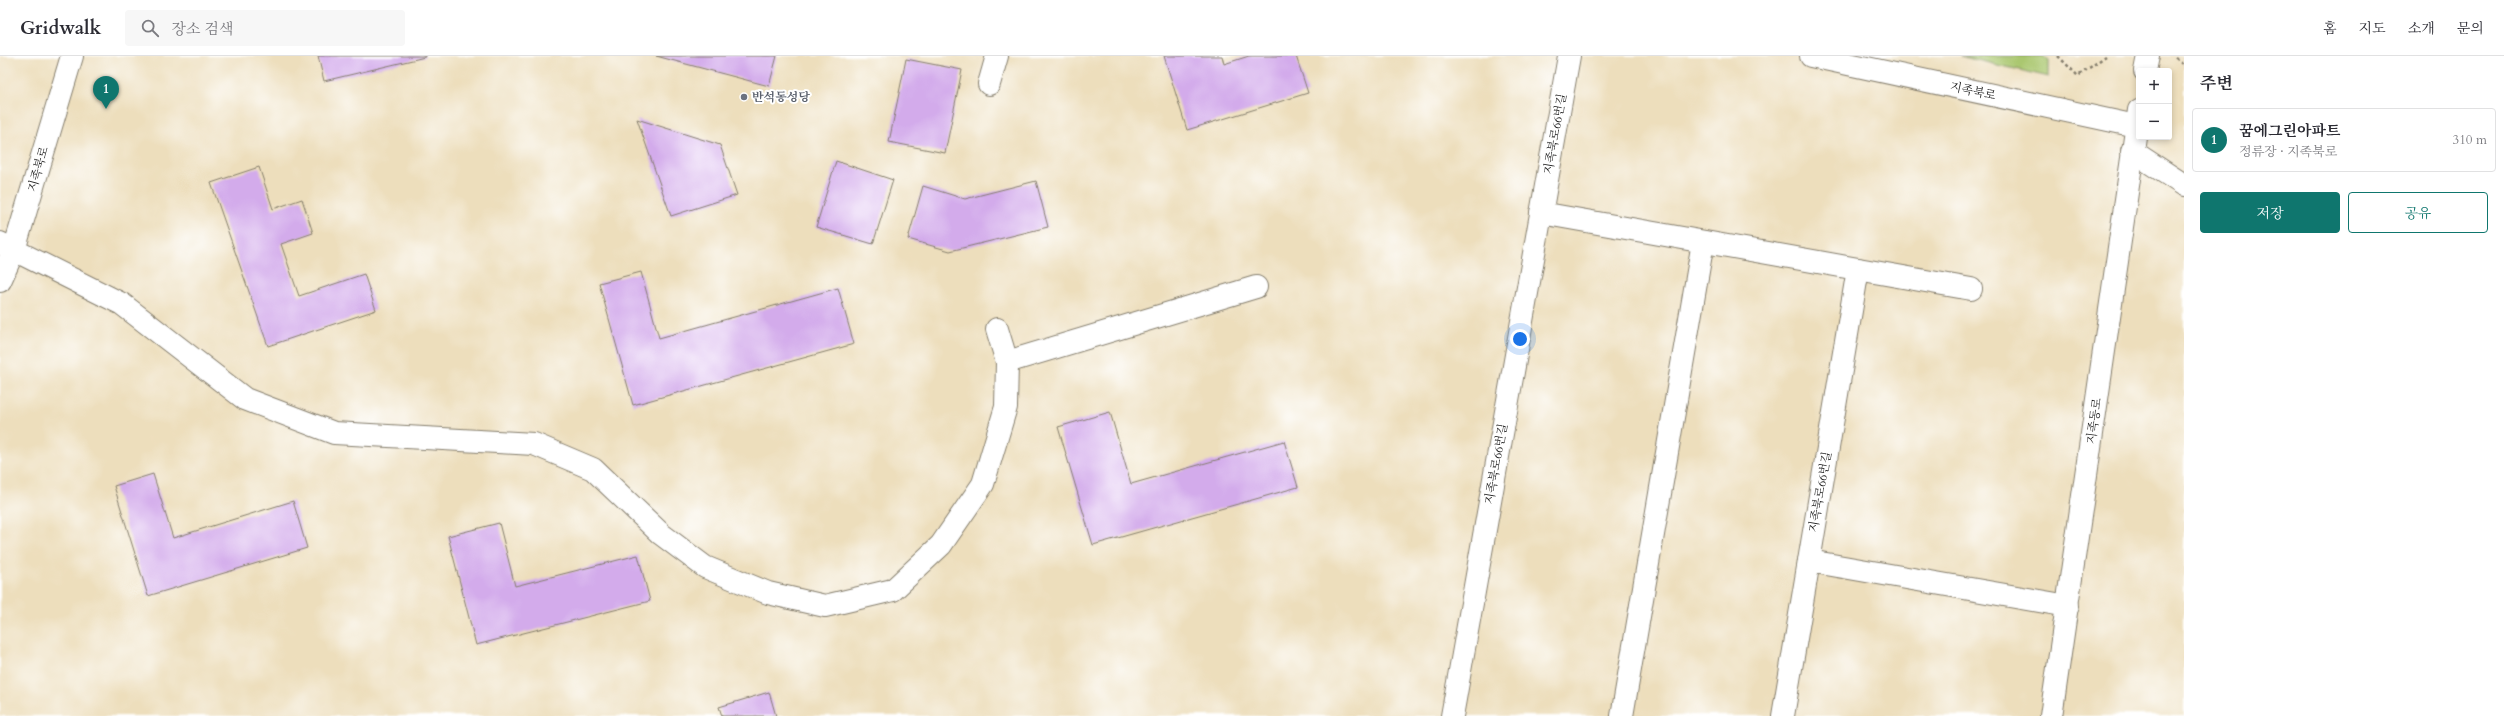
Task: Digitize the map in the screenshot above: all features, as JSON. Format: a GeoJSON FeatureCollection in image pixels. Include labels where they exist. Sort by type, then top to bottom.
{"type":"FeatureCollection","features":[{"type":"Feature","properties":{"kind":"street","name":"지족북로"},"geometry":{"type":"LineString","coordinates":[[0,281],[7,247],[72,56]]}},
{"type":"Feature","properties":{"kind":"street"},"geometry":{"type":"LineString","coordinates":[[989,84],[997,56]]}},
{"type":"Feature","properties":{"kind":"street","name":"지족북로66번길"},"geometry":{"type":"LineString","coordinates":[[1452,716],[1569,56]]}},
{"type":"Feature","properties":{"kind":"street","name":"지족북로"},"geometry":{"type":"LineString","coordinates":[[1810,56],[2136,118]]}},
{"type":"Feature","properties":{"kind":"street"},"geometry":{"type":"LineString","coordinates":[[2146,68],[2148,56]]}},
{"type":"Feature","properties":{"kind":"street","name":"지족동로"},"geometry":{"type":"LineString","coordinates":[[2051,716],[2136,129]]}},
{"type":"Feature","properties":{"kind":"street"},"geometry":{"type":"LineString","coordinates":[[2132,151],[2184,185]]}},
{"type":"Feature","properties":{"kind":"street"},"geometry":{"type":"LineString","coordinates":[[1541,213],[1971,289]]}},
{"type":"Feature","properties":{"kind":"street"},"geometry":{"type":"LineString","coordinates":[[1622,716],[1703,242]]}},
{"type":"Feature","properties":{"kind":"street"},"geometry":{"type":"LineString","coordinates":[[7,247],[122,304],[245,399],[334,433],[534,444],[593,469],[661,534],[705,566],[768,594],[825,606],[893,590],[941,545],[983,484],[1006,407],[1007,362],[997,329]]}},
{"type":"Feature","properties":{"kind":"street","name":"지족북로66번길"},"geometry":{"type":"LineString","coordinates":[[1783,716],[1858,269]]}},
{"type":"Feature","properties":{"kind":"street"},"geometry":{"type":"LineString","coordinates":[[1007,362],[1256,287]]}},
{"type":"Feature","properties":{"kind":"street"},"geometry":{"type":"LineString","coordinates":[[1809,561],[2068,606]]}},
{"type":"Feature","properties":{"kind":"path"},"geometry":{"type":"LineString","coordinates":[[2058,56],[2078,76],[2106,56]]}},
{"type":"Feature","properties":{"kind":"path"},"geometry":{"type":"LineString","coordinates":[[2174,56],[2184,66]]}},
{"type":"Feature","properties":{"kind":"green space"},"geometry":{"type":"Polygon","coordinates":[[[1960,56],[2043,56],[2049,61],[2049,77],[1960,56]]]}},
{"type":"Feature","properties":{"kind":"building"},"geometry":{"type":"Polygon","coordinates":[[[318,56],[425,56],[425,57],[324,81],[318,56]]]}},
{"type":"Feature","properties":{"kind":"building"},"geometry":{"type":"Polygon","coordinates":[[[656,56],[777,56],[769,86],[656,56]]]}},
{"type":"Feature","properties":{"kind":"building"},"geometry":{"type":"Polygon","coordinates":[[[1164,56],[1222,56],[1224,64],[1249,56],[1296,56],[1308,93],[1187,130],[1164,56]]]}},
{"type":"Feature","properties":{"kind":"building"},"geometry":{"type":"Polygon","coordinates":[[[906,59],[962,70],[945,153],[889,142],[906,59]]]}},
{"type":"Feature","properties":{"kind":"building"},"geometry":{"type":"Polygon","coordinates":[[[637,119],[720,145],[737,195],[671,216],[637,119]]]}},
{"type":"Feature","properties":{"kind":"building"},"geometry":{"type":"Polygon","coordinates":[[[836,161],[893,180],[873,244],[816,227],[836,161]]]}},
{"type":"Feature","properties":{"kind":"building"},"geometry":{"type":"Polygon","coordinates":[[[259,167],[273,209],[302,199],[313,233],[281,244],[299,296],[364,274],[376,310],[268,346],[211,183],[259,167]]]}},
{"type":"Feature","properties":{"kind":"building"},"geometry":{"type":"Polygon","coordinates":[[[1036,181],[1048,227],[950,251],[908,239],[923,186],[965,199],[1036,181]]]}},
{"type":"Feature","properties":{"kind":"building"},"geometry":{"type":"Polygon","coordinates":[[[641,272],[659,338],[838,288],[854,344],[633,405],[599,283],[641,272]]]}},
{"type":"Feature","properties":{"kind":"building"},"geometry":{"type":"Polygon","coordinates":[[[1110,412],[1131,484],[1284,441],[1298,487],[1093,545],[1058,427],[1110,412]]]}},
{"type":"Feature","properties":{"kind":"building"},"geometry":{"type":"Polygon","coordinates":[[[153,474],[173,538],[293,501],[307,548],[148,596],[114,486],[153,474]]]}},
{"type":"Feature","properties":{"kind":"building"},"geometry":{"type":"Polygon","coordinates":[[[499,523],[515,586],[638,555],[650,601],[476,645],[448,536],[499,523]]]}},
{"type":"Feature","properties":{"kind":"building"},"geometry":{"type":"Polygon","coordinates":[[[769,692],[776,716],[722,716],[719,707],[769,692]]]}},
{"type":"Feature","properties":{"kind":"place","name":"반석동성당"},"geometry":{"type":"Point","coordinates":[744,97]}},
{"type":"Feature","properties":{"kind":"place","name":"꿈에그린아파트"},"geometry":{"type":"Point","coordinates":[106,109]}}]}
